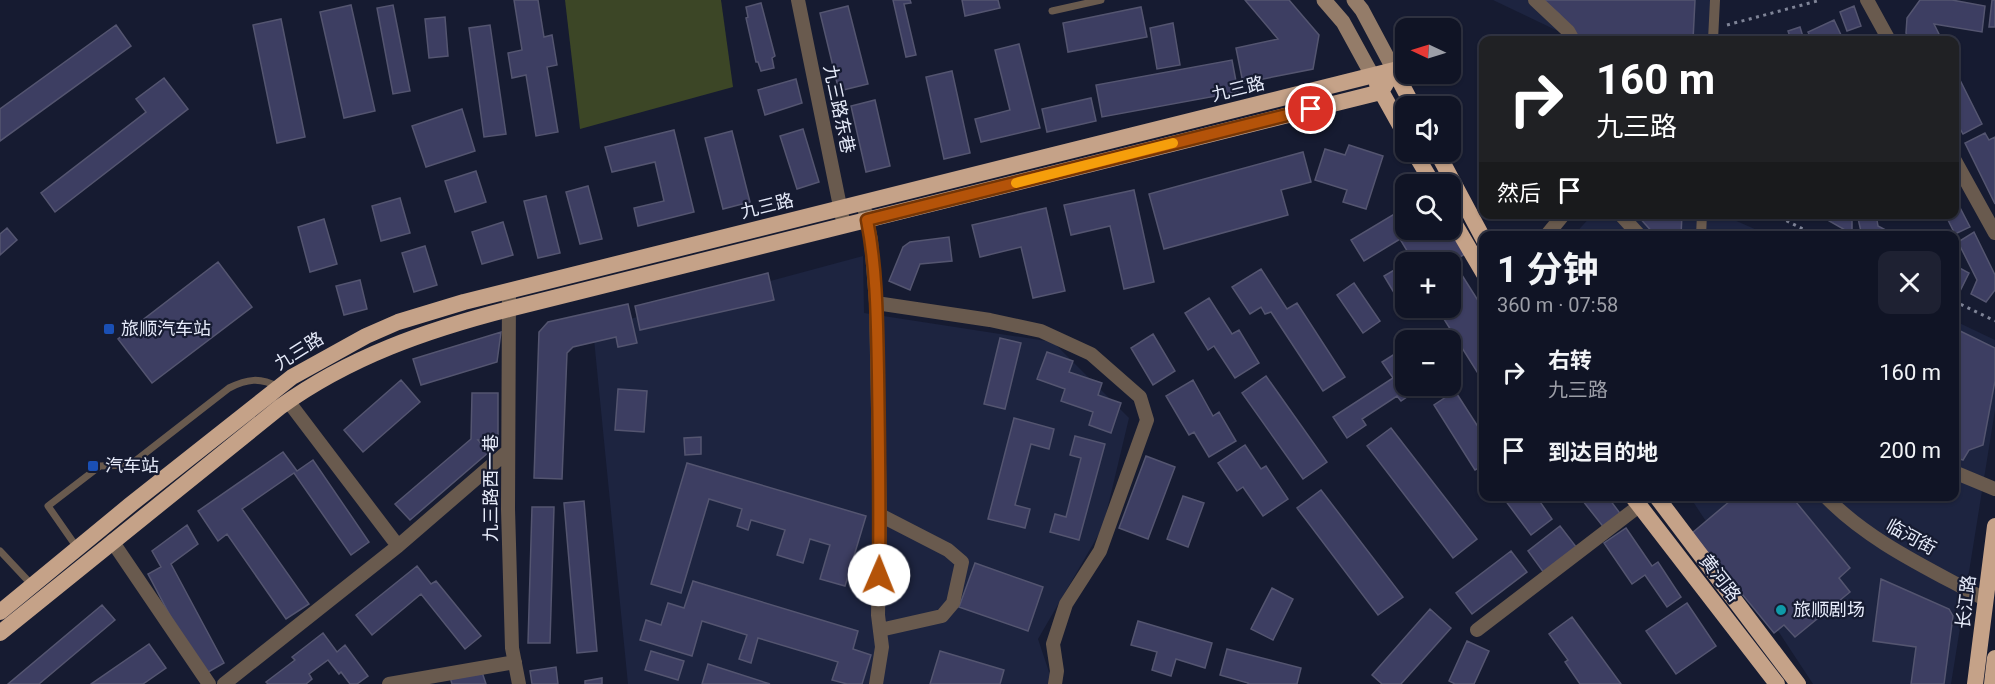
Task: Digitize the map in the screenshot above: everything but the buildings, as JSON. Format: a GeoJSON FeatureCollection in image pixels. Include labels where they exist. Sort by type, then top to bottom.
{"type":"FeatureCollection","features":[{"type":"Feature","properties":{"kind":"highway","name":"九三路"},"geometry":{"type":"LineString","coordinates":[[0,633],[82,555],[278,387],[331,353],[398,322],[509,291],[1394,70]]}},
{"type":"Feature","properties":{"kind":"highway"},"geometry":{"type":"LineString","coordinates":[[1381,92],[1394,70]]}},
{"type":"Feature","properties":{"kind":"highway"},"geometry":{"type":"LineString","coordinates":[[1394,70],[1408,96]]}},
{"type":"Feature","properties":{"kind":"highway"},"geometry":{"type":"LineString","coordinates":[[1372,75],[1395,117]]}},
{"type":"Feature","properties":{"kind":"highway","name":"九三路"},"geometry":{"type":"LineString","coordinates":[[0,612],[32,585],[82,555],[112,541],[288,401],[322,378],[373,353],[436,330],[509,309],[1381,92]]}},
{"type":"Feature","properties":{"kind":"highway"},"geometry":{"type":"LineString","coordinates":[[1442,162],[1479,231]]}},
{"type":"Feature","properties":{"kind":"highway"},"geometry":{"type":"LineString","coordinates":[[1461,235],[1479,265]]}},
{"type":"Feature","properties":{"kind":"highway","name":"黄河路"},"geometry":{"type":"LineString","coordinates":[[1636,501],[1777,684]]}},
{"type":"Feature","properties":{"kind":"highway","name":"黄河路"},"geometry":{"type":"LineString","coordinates":[[1660,501],[1798,684]]}},
{"type":"Feature","properties":{"kind":"highway","name":"长江路"},"geometry":{"type":"LineString","coordinates":[[1975,684],[1995,526]]}},
{"type":"Feature","properties":{"kind":"highway"},"geometry":{"type":"LineString","coordinates":[[1992,684],[1995,658]]}},
{"type":"Feature","properties":{"kind":"main road"},"geometry":{"type":"LineString","coordinates":[[1324,0],[1343,22],[1372,75]]}},
{"type":"Feature","properties":{"kind":"main road"},"geometry":{"type":"LineString","coordinates":[[1356,1],[1394,70]]}},
{"type":"Feature","properties":{"kind":"street","name":"九三路东巷"},"geometry":{"type":"LineString","coordinates":[[798,0],[844,226]]}},
{"type":"Feature","properties":{"kind":"street"},"geometry":{"type":"LineString","coordinates":[[1535,0],[1571,36]]}},
{"type":"Feature","properties":{"kind":"street"},"geometry":{"type":"LineString","coordinates":[[1713,36],[1715,0]]}},
{"type":"Feature","properties":{"kind":"street"},"geometry":{"type":"LineString","coordinates":[[1867,0],[1887,36]]}},
{"type":"Feature","properties":{"kind":"street"},"geometry":{"type":"LineString","coordinates":[[1959,168],[1995,233]]}},
{"type":"Feature","properties":{"kind":"street"},"geometry":{"type":"LineString","coordinates":[[863,202],[872,240],[876,303],[880,516],[878,615],[882,647],[876,684]]}},
{"type":"Feature","properties":{"kind":"street"},"geometry":{"type":"LineString","coordinates":[[1550,231],[1560,219]]}},
{"type":"Feature","properties":{"kind":"street"},"geometry":{"type":"LineString","coordinates":[[1625,219],[1635,231]]}},
{"type":"Feature","properties":{"kind":"street","name":"九三路西一巷"},"geometry":{"type":"LineString","coordinates":[[509,291],[508,451],[512,648],[519,684]]}},
{"type":"Feature","properties":{"kind":"street"},"geometry":{"type":"LineString","coordinates":[[876,303],[990,320],[1041,331],[1091,354],[1140,397],[1147,420],[1100,551],[1066,604],[1053,644],[1057,671],[1055,684]]}},
{"type":"Feature","properties":{"kind":"street"},"geometry":{"type":"LineString","coordinates":[[288,401],[398,546]]}},
{"type":"Feature","properties":{"kind":"street"},"geometry":{"type":"LineString","coordinates":[[224,684],[398,546],[508,451]]}},
{"type":"Feature","properties":{"kind":"street"},"geometry":{"type":"LineString","coordinates":[[1959,474],[1995,489]]}},
{"type":"Feature","properties":{"kind":"street"},"geometry":{"type":"LineString","coordinates":[[1477,630],[1636,501]]}},
{"type":"Feature","properties":{"kind":"street","name":"临河街"},"geometry":{"type":"LineString","coordinates":[[1829,501],[1837,510],[1872,536],[1986,600]]}},
{"type":"Feature","properties":{"kind":"street"},"geometry":{"type":"LineString","coordinates":[[880,516],[948,550],[962,562],[953,603],[942,616],[880,630]]}},
{"type":"Feature","properties":{"kind":"street"},"geometry":{"type":"LineString","coordinates":[[112,541],[209,684]]}},
{"type":"Feature","properties":{"kind":"street"},"geometry":{"type":"LineString","coordinates":[[389,684],[515,662]]}},
{"type":"Feature","properties":{"kind":"lane"},"geometry":{"type":"LineString","coordinates":[[1052,11],[1101,0]]}},
{"type":"Feature","properties":{"kind":"lane"},"geometry":{"type":"LineString","coordinates":[[82,555],[48,506],[100,466],[130,465],[229,388],[244,381],[256,379],[278,387]]}},
{"type":"Feature","properties":{"kind":"lane"},"geometry":{"type":"LineString","coordinates":[[0,551],[32,585]]}},
{"type":"Feature","properties":{"kind":"path"},"geometry":{"type":"LineString","coordinates":[[1713,28],[1821,0]]}},
{"type":"Feature","properties":{"kind":"path"},"geometry":{"type":"LineString","coordinates":[[1783,219],[1807,231]]}},
{"type":"Feature","properties":{"kind":"path"},"geometry":{"type":"LineString","coordinates":[[1959,303],[1995,321]]}},
{"type":"Feature","properties":{"kind":"shaded area"},"geometry":{"type":"Polygon","coordinates":[[[1493,0],[1718,0],[1715,36],[1566,36],[1493,0]]]}},
{"type":"Feature","properties":{"kind":"shaded area"},"geometry":{"type":"Polygon","coordinates":[[[1588,219],[1732,219],[1759,231],[1578,231],[1588,219]]]}},
{"type":"Feature","properties":{"kind":"shaded area"},"geometry":{"type":"Polygon","coordinates":[[[863,256],[864,313],[1053,342],[1129,418],[1103,527],[1038,639],[1053,684],[628,684],[593,329],[863,256]]]}},
{"type":"Feature","properties":{"kind":"shaded area"},"geometry":{"type":"Polygon","coordinates":[[[1959,323],[1995,340],[1995,410],[1951,684],[1813,684],[1693,501],[1959,501],[1959,323]]]}},
{"type":"Feature","properties":{"kind":"green space"},"geometry":{"type":"Polygon","coordinates":[[[565,0],[721,0],[733,87],[580,129],[565,0]]]}},
{"type":"Feature","properties":{"kind":"slow traffic"},"geometry":{"type":"LineString","coordinates":[[1016,183],[1173,143]]}},
{"type":"Feature","properties":{"kind":"place","name":"旅顺汽车站"},"geometry":{"type":"Point","coordinates":[109,329]}},
{"type":"Feature","properties":{"kind":"place","name":"汽车站"},"geometry":{"type":"Point","coordinates":[93,466]}},
{"type":"Feature","properties":{"kind":"place","name":"旅顺剧场"},"geometry":{"type":"Point","coordinates":[1781,610]}},
{"type":"Feature","properties":{"kind":"route"},"geometry":{"type":"LineString","coordinates":[[879,575],[876,303],[872,240],[867,220],[1311,109]]}}]}
